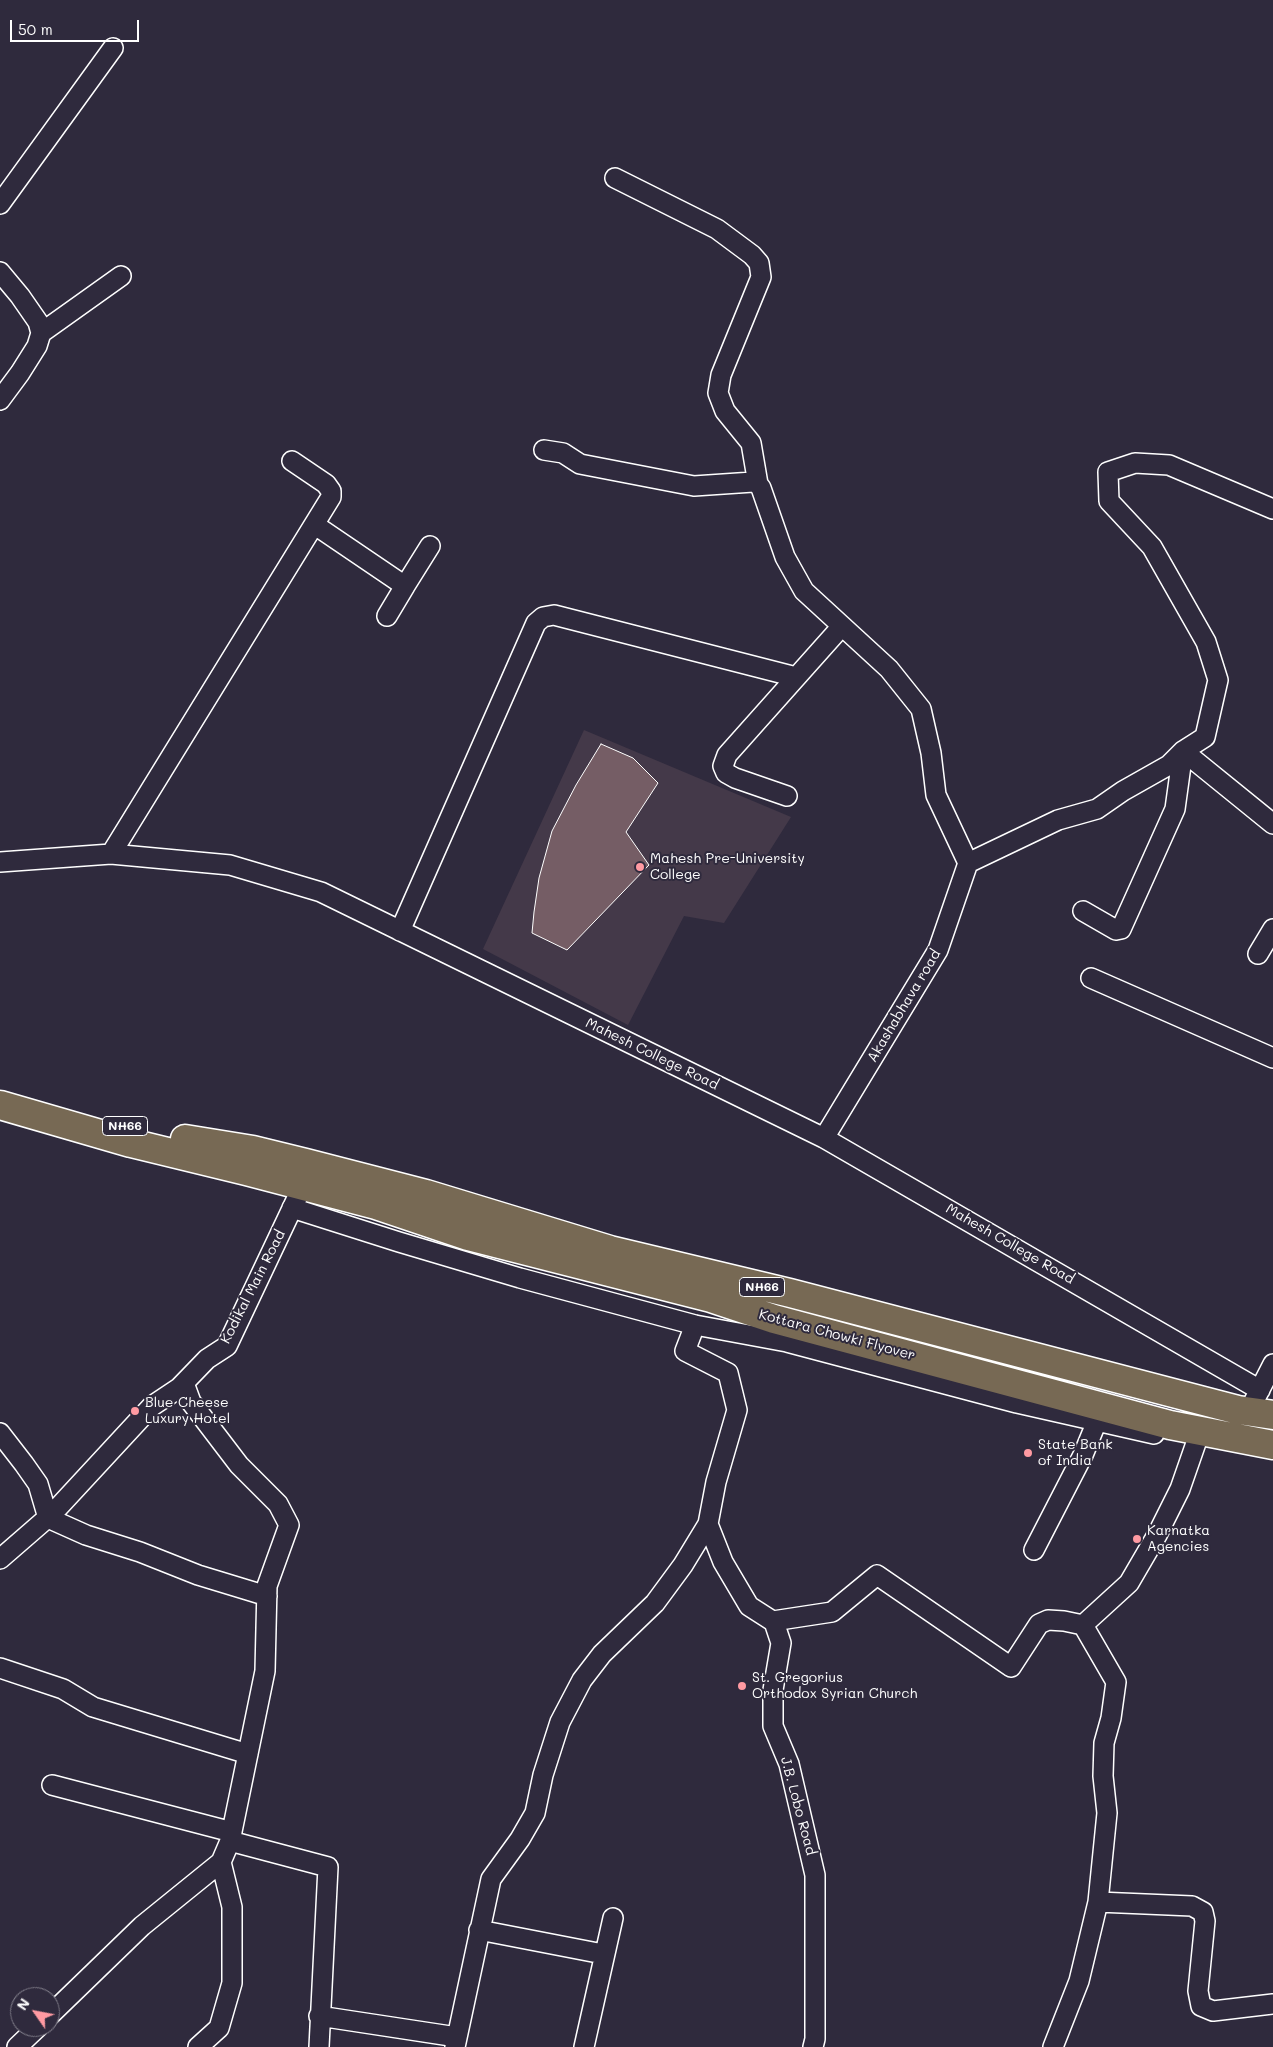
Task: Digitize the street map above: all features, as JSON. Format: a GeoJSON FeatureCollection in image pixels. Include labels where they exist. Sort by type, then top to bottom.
{"type":"FeatureCollection","features":[{"type":"Feature","properties":{"kind":"highway","name":"NH66"},"geometry":{"type":"LineString","coordinates":[[0,1088],[151,1133],[253,1150],[300,1185]]}},
{"type":"Feature","properties":{"kind":"highway","name":"NH66"},"geometry":{"type":"LineString","coordinates":[[0,1105],[131,1143],[300,1185],[426,1194],[610,1250],[790,1294],[1041,1360],[1260,1406]]}},
{"type":"Feature","properties":{"kind":"highway","name":"Kottara Chowki Flyover"},"geometry":{"type":"LineString","coordinates":[[300,1185],[376,1205],[468,1236],[711,1298],[774,1319],[1170,1425],[1273,1446]]}},
{"type":"Feature","properties":{"kind":"street"},"geometry":{"type":"LineString","coordinates":[[0,204],[113,48]]}},
{"type":"Feature","properties":{"kind":"street"},"geometry":{"type":"LineString","coordinates":[[615,178],[717,229],[752,255],[759,263],[761,277],[721,375],[718,393],[725,411],[751,443],[758,484],[794,576],[804,591],[889,669],[921,709],[931,753],[936,795],[968,863],[1058,820],[1097,809],[1169,765],[1184,751],[1205,737],[1218,680],[1206,642],[1152,547],[1109,501],[1108,472],[1135,463],[1169,466],[1273,509]]}},
{"type":"Feature","properties":{"kind":"street"},"geometry":{"type":"LineString","coordinates":[[0,272],[38,322],[41,333],[37,346],[0,400]]}},
{"type":"Feature","properties":{"kind":"street"},"geometry":{"type":"LineString","coordinates":[[41,333],[121,276]]}},
{"type":"Feature","properties":{"kind":"street"},"geometry":{"type":"LineString","coordinates":[[544,450],[563,453],[580,464],[694,486],[753,482],[758,484]]}},
{"type":"Feature","properties":{"kind":"street"},"geometry":{"type":"LineString","coordinates":[[111,854],[331,497],[331,491],[326,484],[292,461]]}},
{"type":"Feature","properties":{"kind":"street"},"geometry":{"type":"LineString","coordinates":[[315,525],[405,586]]}},
{"type":"Feature","properties":{"kind":"street"},"geometry":{"type":"LineString","coordinates":[[387,616],[430,546]]}},
{"type":"Feature","properties":{"kind":"street"},"geometry":{"type":"LineString","coordinates":[[400,931],[536,623],[543,617],[554,615],[796,677]]}},
{"type":"Feature","properties":{"kind":"street"},"geometry":{"type":"LineString","coordinates":[[787,796],[735,778],[726,773],[723,766],[727,755],[842,626]]}},
{"type":"Feature","properties":{"kind":"street"},"geometry":{"type":"LineString","coordinates":[[1184,751],[1273,824]]}},
{"type":"Feature","properties":{"kind":"street"},"geometry":{"type":"LineString","coordinates":[[1084,911],[1116,930],[1121,929],[1175,809],[1184,751]]}},
{"type":"Feature","properties":{"kind":"street","name":"Mahesh College Road"},"geometry":{"type":"LineString","coordinates":[[0,862],[111,854],[230,865],[321,892],[824,1138],[1260,1406]]}},
{"type":"Feature","properties":{"kind":"street","name":"Akashabhava road"},"geometry":{"type":"LineString","coordinates":[[824,1138],[938,950],[968,863]]}},
{"type":"Feature","properties":{"kind":"street"},"geometry":{"type":"LineString","coordinates":[[1258,954],[1273,929]]}},
{"type":"Feature","properties":{"kind":"street"},"geometry":{"type":"LineString","coordinates":[[1091,978],[1273,1058]]}},
{"type":"Feature","properties":{"kind":"street"},"geometry":{"type":"LineString","coordinates":[[300,1185],[399,1242],[520,1278],[695,1325],[787,1342],[1016,1403],[1196,1444],[1273,1458]]}},
{"type":"Feature","properties":{"kind":"street","name":"Kodikal Main Road"},"geometry":{"type":"LineString","coordinates":[[4,1550],[48,1518],[152,1406],[184,1383],[207,1359],[227,1346],[300,1185]]}},
{"type":"Feature","properties":{"kind":"street"},"geometry":{"type":"LineString","coordinates":[[319,2016],[456,2042],[478,1930],[491,1879],[520,1839],[535,1813],[543,1775],[560,1722],[582,1680],[602,1654],[655,1603],[684,1565],[708,1524],[716,1482],[737,1410],[728,1373],[685,1351],[695,1325]]}},
{"type":"Feature","properties":{"kind":"street"},"geometry":{"type":"LineString","coordinates":[[1260,1406],[1273,1364]]}},
{"type":"Feature","properties":{"kind":"street"},"geometry":{"type":"LineString","coordinates":[[60,2005],[142,1926],[221,1862],[231,1836],[265,1671],[267,1586],[289,1525],[278,1504],[239,1465],[195,1408],[184,1383]]}},
{"type":"Feature","properties":{"kind":"street"},"geometry":{"type":"LineString","coordinates":[[1034,1550],[1083,1455],[1098,1421]]}},
{"type":"Feature","properties":{"kind":"street"},"geometry":{"type":"LineString","coordinates":[[0,1433],[38,1484],[48,1518],[86,1535],[140,1552],[198,1575],[267,1596]]}},
{"type":"Feature","properties":{"kind":"street"},"geometry":{"type":"LineString","coordinates":[[1083,1625],[1129,1583],[1157,1535],[1180,1489],[1196,1444]]}},
{"type":"Feature","properties":{"kind":"street"},"geometry":{"type":"LineString","coordinates":[[708,1524],[723,1562],[750,1606],[773,1622],[832,1612],[877,1575],[1011,1667],[1039,1624],[1048,1620],[1083,1625],[1116,1682],[1104,1743],[1103,1776],[1107,1813],[1098,1902],[1079,1981],[1052,2047]]}},
{"type":"Feature","properties":{"kind":"street","name":"J.B. Lobo Road"},"geometry":{"type":"LineString","coordinates":[[773,1622],[781,1642],[774,1690],[773,1726],[789,1764],[816,1875],[815,2039],[813,2047]]}},
{"type":"Feature","properties":{"kind":"street"},"geometry":{"type":"LineString","coordinates":[[0,1668],[63,1689],[93,1707],[248,1754]]}},
{"type":"Feature","properties":{"kind":"street"},"geometry":{"type":"LineString","coordinates":[[52,1785],[231,1836],[328,1867],[319,2016],[319,2047]]}},
{"type":"Feature","properties":{"kind":"street"},"geometry":{"type":"LineString","coordinates":[[198,2047],[219,2028],[232,1983],[232,1908],[221,1862]]}},
{"type":"Feature","properties":{"kind":"street"},"geometry":{"type":"LineString","coordinates":[[1098,1902],[1192,1906],[1203,1912],[1205,1921],[1198,1991],[1201,2006],[1213,2011],[1273,2004]]}},
{"type":"Feature","properties":{"kind":"street"},"geometry":{"type":"LineString","coordinates":[[584,2047],[613,1918]]}},
{"type":"Feature","properties":{"kind":"street"},"geometry":{"type":"LineString","coordinates":[[478,1930],[604,1954]]}},
{"type":"Feature","properties":{"kind":"street"},"geometry":{"type":"LineString","coordinates":[[17,2047],[28,2037]]}},
{"type":"Feature","properties":{"kind":"shaded area","name":"Mahesh Pre-University College"},"geometry":{"type":"Polygon","coordinates":[[[584,730],[791,817],[724,923],[684,916],[628,1025],[483,949],[584,730]]]}},
{"type":"Feature","properties":{"kind":"building"},"geometry":{"type":"Polygon","coordinates":[[[601,744],[633,758],[658,783],[626,832],[649,865],[567,950],[532,933],[539,878],[552,831],[576,785],[601,744]]]}},
{"type":"Feature","properties":{"kind":"place","name":"Mahesh Pre-University College"},"geometry":{"type":"Point","coordinates":[640,867]}},
{"type":"Feature","properties":{"kind":"place","name":"Blue Cheese Luxury Hotel"},"geometry":{"type":"Point","coordinates":[135,1411]}},
{"type":"Feature","properties":{"kind":"place","name":"State Bank of India"},"geometry":{"type":"Point","coordinates":[1028,1453]}},
{"type":"Feature","properties":{"kind":"place","name":"Karnatka Agencies"},"geometry":{"type":"Point","coordinates":[1137,1539]}},
{"type":"Feature","properties":{"kind":"place","name":"St. Gregorius Orthodox Syrian Church"},"geometry":{"type":"Point","coordinates":[742,1686]}}]}
